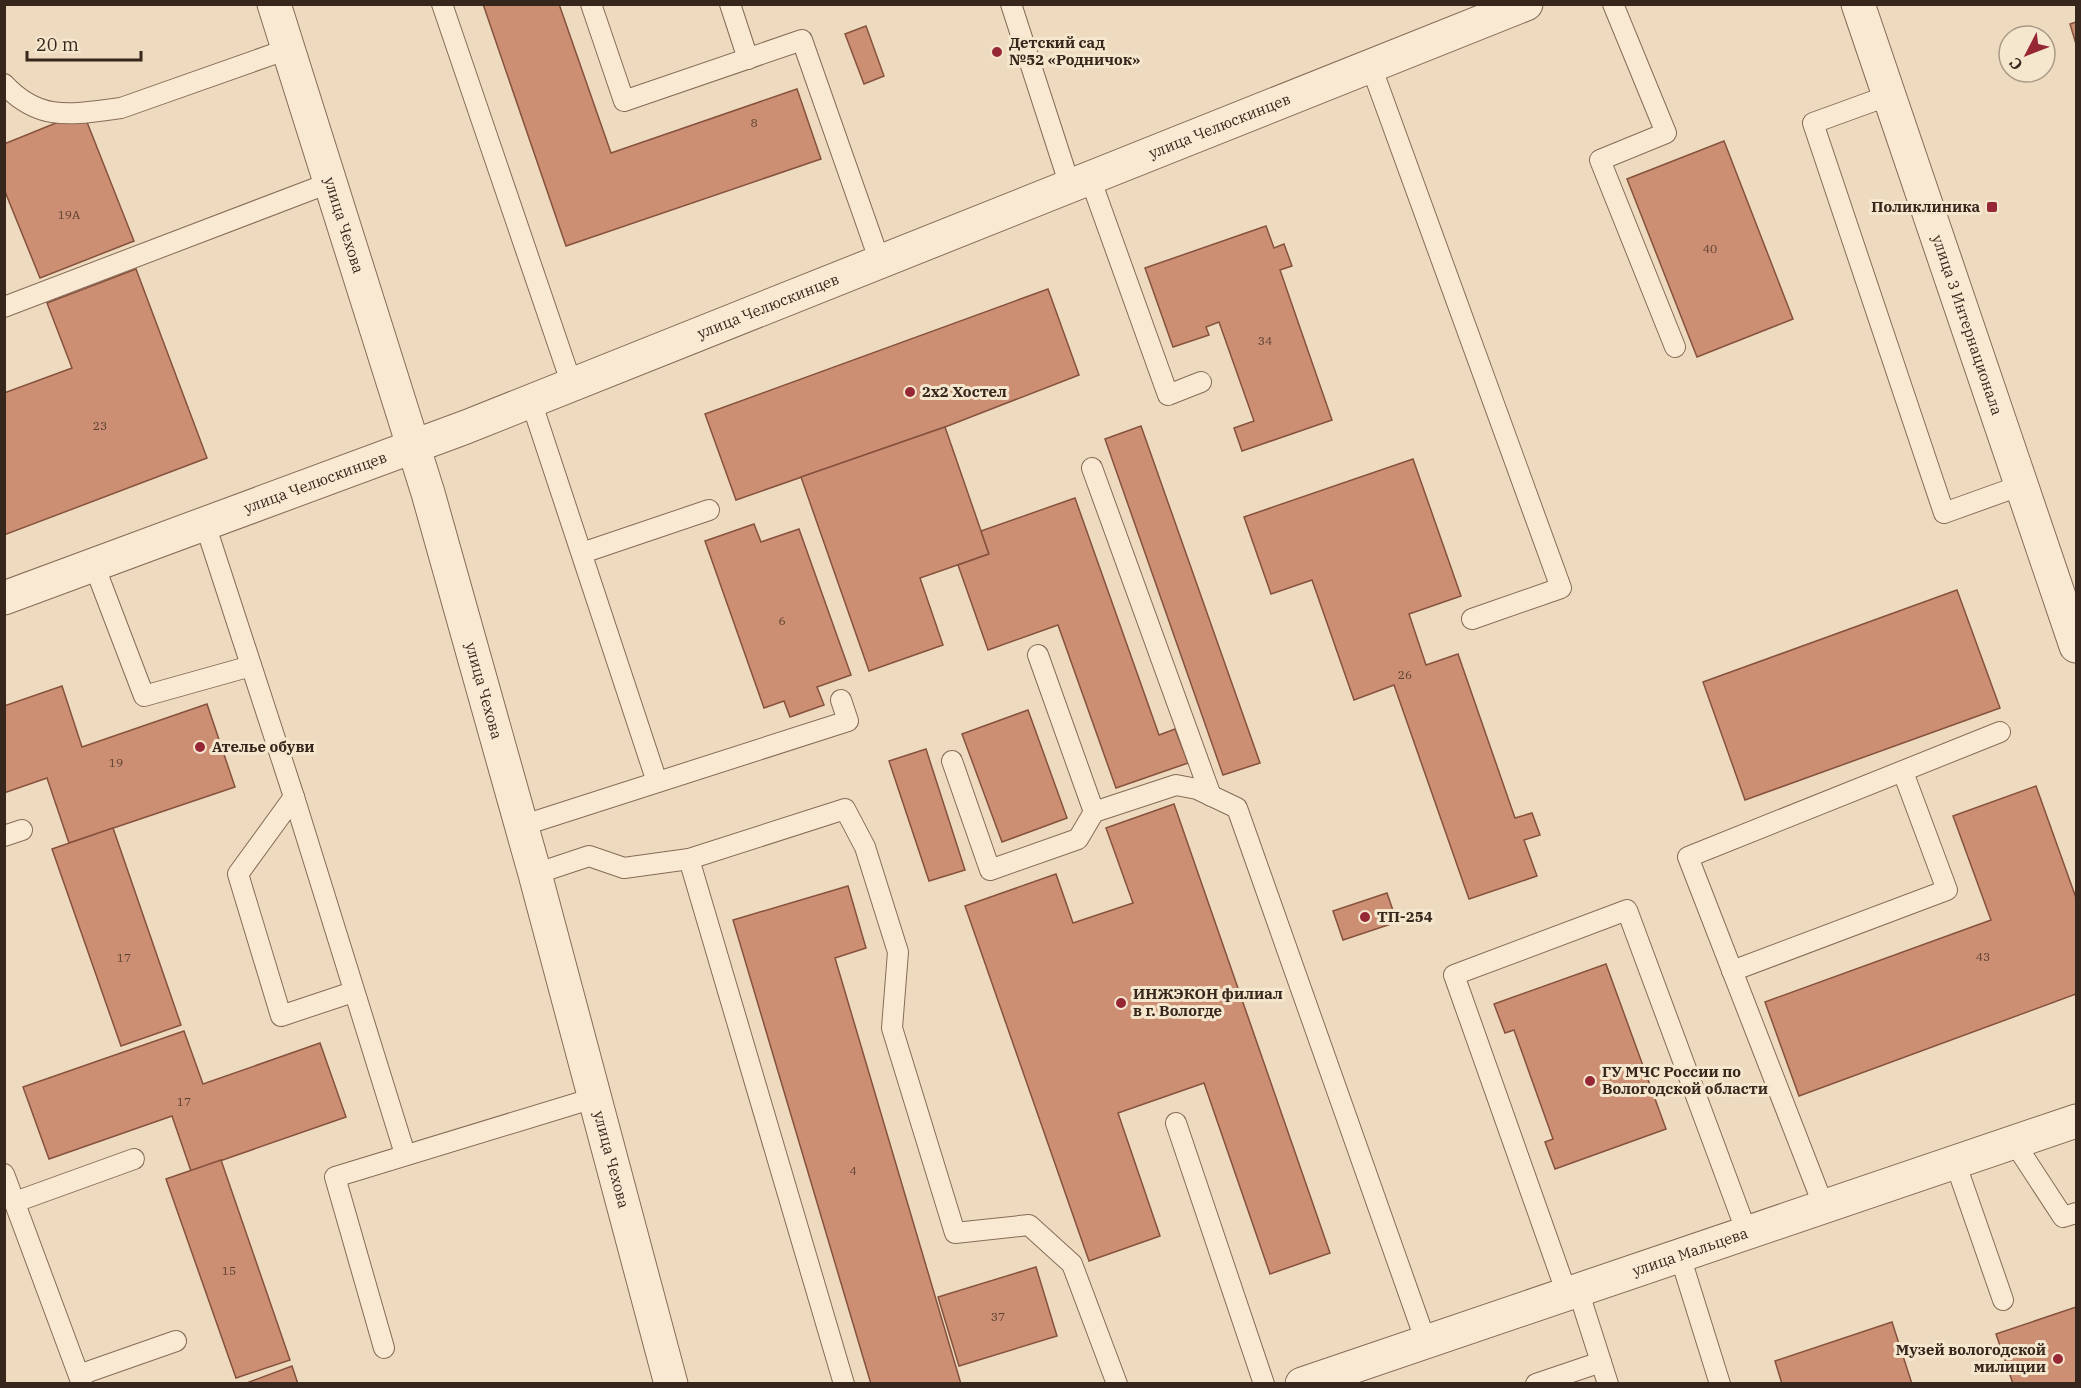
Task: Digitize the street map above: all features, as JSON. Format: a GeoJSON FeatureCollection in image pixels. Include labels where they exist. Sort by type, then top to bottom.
{"type":"FeatureCollection","features":[{"type":"Feature","properties":{"kind":"street","name":"улица Чехова"},"geometry":{"type":"LineString","coordinates":[[274,4],[428,493],[535,874],[671,1383]]}},
{"type":"Feature","properties":{"kind":"street","name":"улица Челюскинцев"},"geometry":{"type":"LineString","coordinates":[[4,598],[412,448],[1526,4]]}},
{"type":"Feature","properties":{"kind":"street","name":"улица 3 Интернационала"},"geometry":{"type":"LineString","coordinates":[[1858,4],[2076,646]]}},
{"type":"Feature","properties":{"kind":"street","name":"улица Мальцева"},"geometry":{"type":"LineString","coordinates":[[1302,1383],[2076,1121]]}},
{"type":"Feature","properties":{"kind":"lane"},"geometry":{"type":"LineString","coordinates":[[442,4],[572,385]]}},
{"type":"Feature","properties":{"kind":"lane"},"geometry":{"type":"LineString","coordinates":[[591,4],[624,101],[802,40],[880,262]]}},
{"type":"Feature","properties":{"kind":"lane"},"geometry":{"type":"LineString","coordinates":[[730,4],[748,58]]}},
{"type":"Feature","properties":{"kind":"lane"},"geometry":{"type":"LineString","coordinates":[[1011,4],[1080,182],[1168,394],[1201,382]]}},
{"type":"Feature","properties":{"kind":"lane"},"geometry":{"type":"LineString","coordinates":[[1613,4],[1666,133],[1600,160],[1675,347]]}},
{"type":"Feature","properties":{"kind":"lane"},"geometry":{"type":"LineString","coordinates":[[4,84],[20,101],[51,113],[121,108],[288,49]]}},
{"type":"Feature","properties":{"kind":"lane"},"geometry":{"type":"LineString","coordinates":[[1371,66],[1561,588],[1472,619]]}},
{"type":"Feature","properties":{"kind":"lane"},"geometry":{"type":"LineString","coordinates":[[1890,95],[1813,123],[1944,513],[2022,485]]}},
{"type":"Feature","properties":{"kind":"lane"},"geometry":{"type":"LineString","coordinates":[[4,307],[330,183]]}},
{"type":"Feature","properties":{"kind":"lane"},"geometry":{"type":"LineString","coordinates":[[531,401],[657,782]]}},
{"type":"Feature","properties":{"kind":"lane"},"geometry":{"type":"LineString","coordinates":[[1092,468],[1211,796]]}},
{"type":"Feature","properties":{"kind":"lane"},"geometry":{"type":"LineString","coordinates":[[582,554],[709,510]]}},
{"type":"Feature","properties":{"kind":"lane"},"geometry":{"type":"LineString","coordinates":[[205,524],[294,797],[405,1154]]}},
{"type":"Feature","properties":{"kind":"lane"},"geometry":{"type":"LineString","coordinates":[[94,565],[144,696],[252,666]]}},
{"type":"Feature","properties":{"kind":"lane"},"geometry":{"type":"LineString","coordinates":[[1038,655],[1094,812]]}},
{"type":"Feature","properties":{"kind":"lane"},"geometry":{"type":"LineString","coordinates":[[521,826],[848,721],[841,700]]}},
{"type":"Feature","properties":{"kind":"lane"},"geometry":{"type":"LineString","coordinates":[[1824,1207],[1688,857],[2001,732]]}},
{"type":"Feature","properties":{"kind":"lane"},"geometry":{"type":"LineString","coordinates":[[952,761],[990,870],[1078,839],[1094,812],[1176,785],[1197,789],[1238,808],[1426,1342]]}},
{"type":"Feature","properties":{"kind":"lane"},"geometry":{"type":"LineString","coordinates":[[1732,971],[1947,890],[1903,772]]}},
{"type":"Feature","properties":{"kind":"lane"},"geometry":{"type":"LineString","coordinates":[[294,797],[238,874],[281,1016],[353,992]]}},
{"type":"Feature","properties":{"kind":"lane"},"geometry":{"type":"LineString","coordinates":[[535,874],[589,856],[624,868],[689,859],[845,809],[865,847],[898,952],[892,1028],[955,1233],[1029,1225],[1072,1263],[1117,1383]]}},
{"type":"Feature","properties":{"kind":"lane"},"geometry":{"type":"LineString","coordinates":[[689,859],[844,1383]]}},
{"type":"Feature","properties":{"kind":"lane"},"geometry":{"type":"LineString","coordinates":[[1608,1383],[1454,975],[1627,910],[1747,1233]]}},
{"type":"Feature","properties":{"kind":"lane"},"geometry":{"type":"LineString","coordinates":[[384,1348],[335,1177],[594,1098]]}},
{"type":"Feature","properties":{"kind":"lane"},"geometry":{"type":"LineString","coordinates":[[1176,1123],[1264,1383]]}},
{"type":"Feature","properties":{"kind":"lane"},"geometry":{"type":"LineString","coordinates":[[2014,1142],[2063,1218],[2076,1213]]}},
{"type":"Feature","properties":{"kind":"lane"},"geometry":{"type":"LineString","coordinates":[[15,1202],[134,1159]]}},
{"type":"Feature","properties":{"kind":"lane"},"geometry":{"type":"LineString","coordinates":[[1955,1162],[2004,1300]]}},
{"type":"Feature","properties":{"kind":"lane"},"geometry":{"type":"LineString","coordinates":[[4,1174],[80,1379],[176,1341]]}},
{"type":"Feature","properties":{"kind":"lane"},"geometry":{"type":"LineString","coordinates":[[1680,1256],[1720,1383]]}},
{"type":"Feature","properties":{"kind":"lane"},"geometry":{"type":"LineString","coordinates":[[1536,1383],[1601,1362]]}},
{"type":"Feature","properties":{"kind":"building"},"geometry":{"type":"Polygon","coordinates":[[[483,4],[559,4],[611,153],[797,89],[821,159],[566,246],[483,4]]]}},
{"type":"Feature","properties":{"kind":"building"},"geometry":{"type":"Polygon","coordinates":[[[2076,22],[2076,44],[2070,24],[2076,22]]]}},
{"type":"Feature","properties":{"kind":"building"},"geometry":{"type":"Polygon","coordinates":[[[866,26],[884,76],[864,84],[845,34],[866,26]]]}},
{"type":"Feature","properties":{"kind":"building"},"geometry":{"type":"Polygon","coordinates":[[[83,112],[134,241],[40,278],[4,189],[4,144],[83,112]]]}},
{"type":"Feature","properties":{"kind":"building"},"geometry":{"type":"Polygon","coordinates":[[[1724,141],[1793,319],[1697,357],[1627,179],[1724,141]]]}},
{"type":"Feature","properties":{"kind":"building"},"geometry":{"type":"Polygon","coordinates":[[[1266,226],[1274,248],[1284,244],[1292,266],[1280,270],[1332,420],[1242,451],[1234,428],[1254,421],[1219,322],[1206,327],[1209,335],[1173,347],[1145,268],[1266,226]]]}},
{"type":"Feature","properties":{"kind":"building"},"geometry":{"type":"Polygon","coordinates":[[[136,269],[207,458],[4,535],[4,393],[72,368],[47,303],[136,269]]]}},
{"type":"Feature","properties":{"kind":"building"},"geometry":{"type":"Polygon","coordinates":[[[1048,289],[1079,375],[945,427],[736,500],[705,414],[1048,289]]]}},
{"type":"Feature","properties":{"kind":"building"},"geometry":{"type":"Polygon","coordinates":[[[1141,426],[1260,763],[1223,775],[1105,439],[1141,426]]]}},
{"type":"Feature","properties":{"kind":"building"},"geometry":{"type":"Polygon","coordinates":[[[945,427],[989,554],[920,578],[943,645],[869,671],[801,477],[945,427]]]}},
{"type":"Feature","properties":{"kind":"building"},"geometry":{"type":"Polygon","coordinates":[[[1413,459],[1461,596],[1409,614],[1426,665],[1458,654],[1515,818],[1532,813],[1540,835],[1524,840],[1537,876],[1469,899],[1394,685],[1354,700],[1312,580],[1271,594],[1244,517],[1413,459]]]}},
{"type":"Feature","properties":{"kind":"building"},"geometry":{"type":"Polygon","coordinates":[[[1075,498],[1159,735],[1175,729],[1188,763],[1116,788],[1058,625],[988,650],[958,565],[989,554],[981,531],[1075,498]]]}},
{"type":"Feature","properties":{"kind":"building"},"geometry":{"type":"Polygon","coordinates":[[[754,524],[761,542],[799,529],[851,675],[817,687],[824,705],[790,717],[784,701],[764,708],[705,541],[754,524]]]}},
{"type":"Feature","properties":{"kind":"building"},"geometry":{"type":"Polygon","coordinates":[[[1957,590],[2000,708],[1745,800],[1703,682],[1957,590]]]}},
{"type":"Feature","properties":{"kind":"building"},"geometry":{"type":"Polygon","coordinates":[[[62,686],[82,747],[207,704],[235,787],[69,843],[47,778],[4,793],[4,706],[62,686]]]}},
{"type":"Feature","properties":{"kind":"building"},"geometry":{"type":"Polygon","coordinates":[[[1028,710],[1067,818],[1002,842],[962,734],[1028,710]]]}},
{"type":"Feature","properties":{"kind":"building"},"geometry":{"type":"Polygon","coordinates":[[[926,749],[965,870],[929,881],[889,761],[926,749]]]}},
{"type":"Feature","properties":{"kind":"building"},"geometry":{"type":"Polygon","coordinates":[[[2036,786],[2076,898],[2076,994],[1799,1096],[1765,1002],[1991,920],[1953,816],[2036,786]]]}},
{"type":"Feature","properties":{"kind":"building","name":"ИНЖЭКОН филиал в г. Вологде"},"geometry":{"type":"Polygon","coordinates":[[[1174,804],[1330,1253],[1270,1274],[1204,1083],[1118,1113],[1160,1236],[1089,1261],[965,906],[1056,874],[1073,923],[1133,903],[1106,828],[1174,804]]]}},
{"type":"Feature","properties":{"kind":"building"},"geometry":{"type":"Polygon","coordinates":[[[113,828],[181,1025],[121,1046],[52,849],[113,828]]]}},
{"type":"Feature","properties":{"kind":"building"},"geometry":{"type":"Polygon","coordinates":[[[848,886],[866,948],[835,958],[961,1384],[871,1384],[733,920],[848,886]]]}},
{"type":"Feature","properties":{"kind":"building","name":"ТП-254"},"geometry":{"type":"Polygon","coordinates":[[[1387,893],[1397,922],[1343,940],[1333,911],[1387,893]]]}},
{"type":"Feature","properties":{"kind":"building","name":"ГУ МЧС России по Вологодской области"},"geometry":{"type":"Polygon","coordinates":[[[1606,964],[1666,1129],[1555,1169],[1545,1142],[1553,1139],[1514,1030],[1505,1033],[1494,1004],[1606,964]]]}},
{"type":"Feature","properties":{"kind":"building"},"geometry":{"type":"Polygon","coordinates":[[[184,1031],[203,1084],[320,1043],[346,1117],[191,1171],[172,1116],[49,1159],[23,1087],[184,1031]]]}},
{"type":"Feature","properties":{"kind":"building"},"geometry":{"type":"Polygon","coordinates":[[[221,1160],[290,1360],[236,1378],[166,1179],[221,1160]]]}},
{"type":"Feature","properties":{"kind":"building"},"geometry":{"type":"Polygon","coordinates":[[[1036,1267],[1057,1336],[959,1366],[938,1297],[1036,1267]]]}},
{"type":"Feature","properties":{"kind":"building"},"geometry":{"type":"Polygon","coordinates":[[[2076,1307],[2076,1384],[2013,1384],[1996,1334],[2076,1307]]]}},
{"type":"Feature","properties":{"kind":"building"},"geometry":{"type":"Polygon","coordinates":[[[1892,1322],[1912,1384],[1782,1384],[1775,1361],[1892,1322]]]}},
{"type":"Feature","properties":{"kind":"building"},"geometry":{"type":"Polygon","coordinates":[[[292,1366],[298,1384],[244,1384],[292,1366]]]}},
{"type":"Feature","properties":{"kind":"place","name":"Детский сад №52 «Родничок»"},"geometry":{"type":"Point","coordinates":[997,52]}},
{"type":"Feature","properties":{"kind":"place","name":"Поликлиника"},"geometry":{"type":"Point","coordinates":[1992,207]}},
{"type":"Feature","properties":{"kind":"place","name":"2x2 Хостел"},"geometry":{"type":"Point","coordinates":[910,392]}},
{"type":"Feature","properties":{"kind":"place","name":"Ателье обуви"},"geometry":{"type":"Point","coordinates":[200,747]}},
{"type":"Feature","properties":{"kind":"place","name":"ТП-254"},"geometry":{"type":"Point","coordinates":[1365,917]}},
{"type":"Feature","properties":{"kind":"place","name":"ИНЖЭКОН филиал в г. Вологде"},"geometry":{"type":"Point","coordinates":[1121,1003]}},
{"type":"Feature","properties":{"kind":"place","name":"ГУ МЧС России по Вологодской области"},"geometry":{"type":"Point","coordinates":[1590,1081]}},
{"type":"Feature","properties":{"kind":"place","name":"Музей вологодской милиции"},"geometry":{"type":"Point","coordinates":[2058,1359]}}]}
